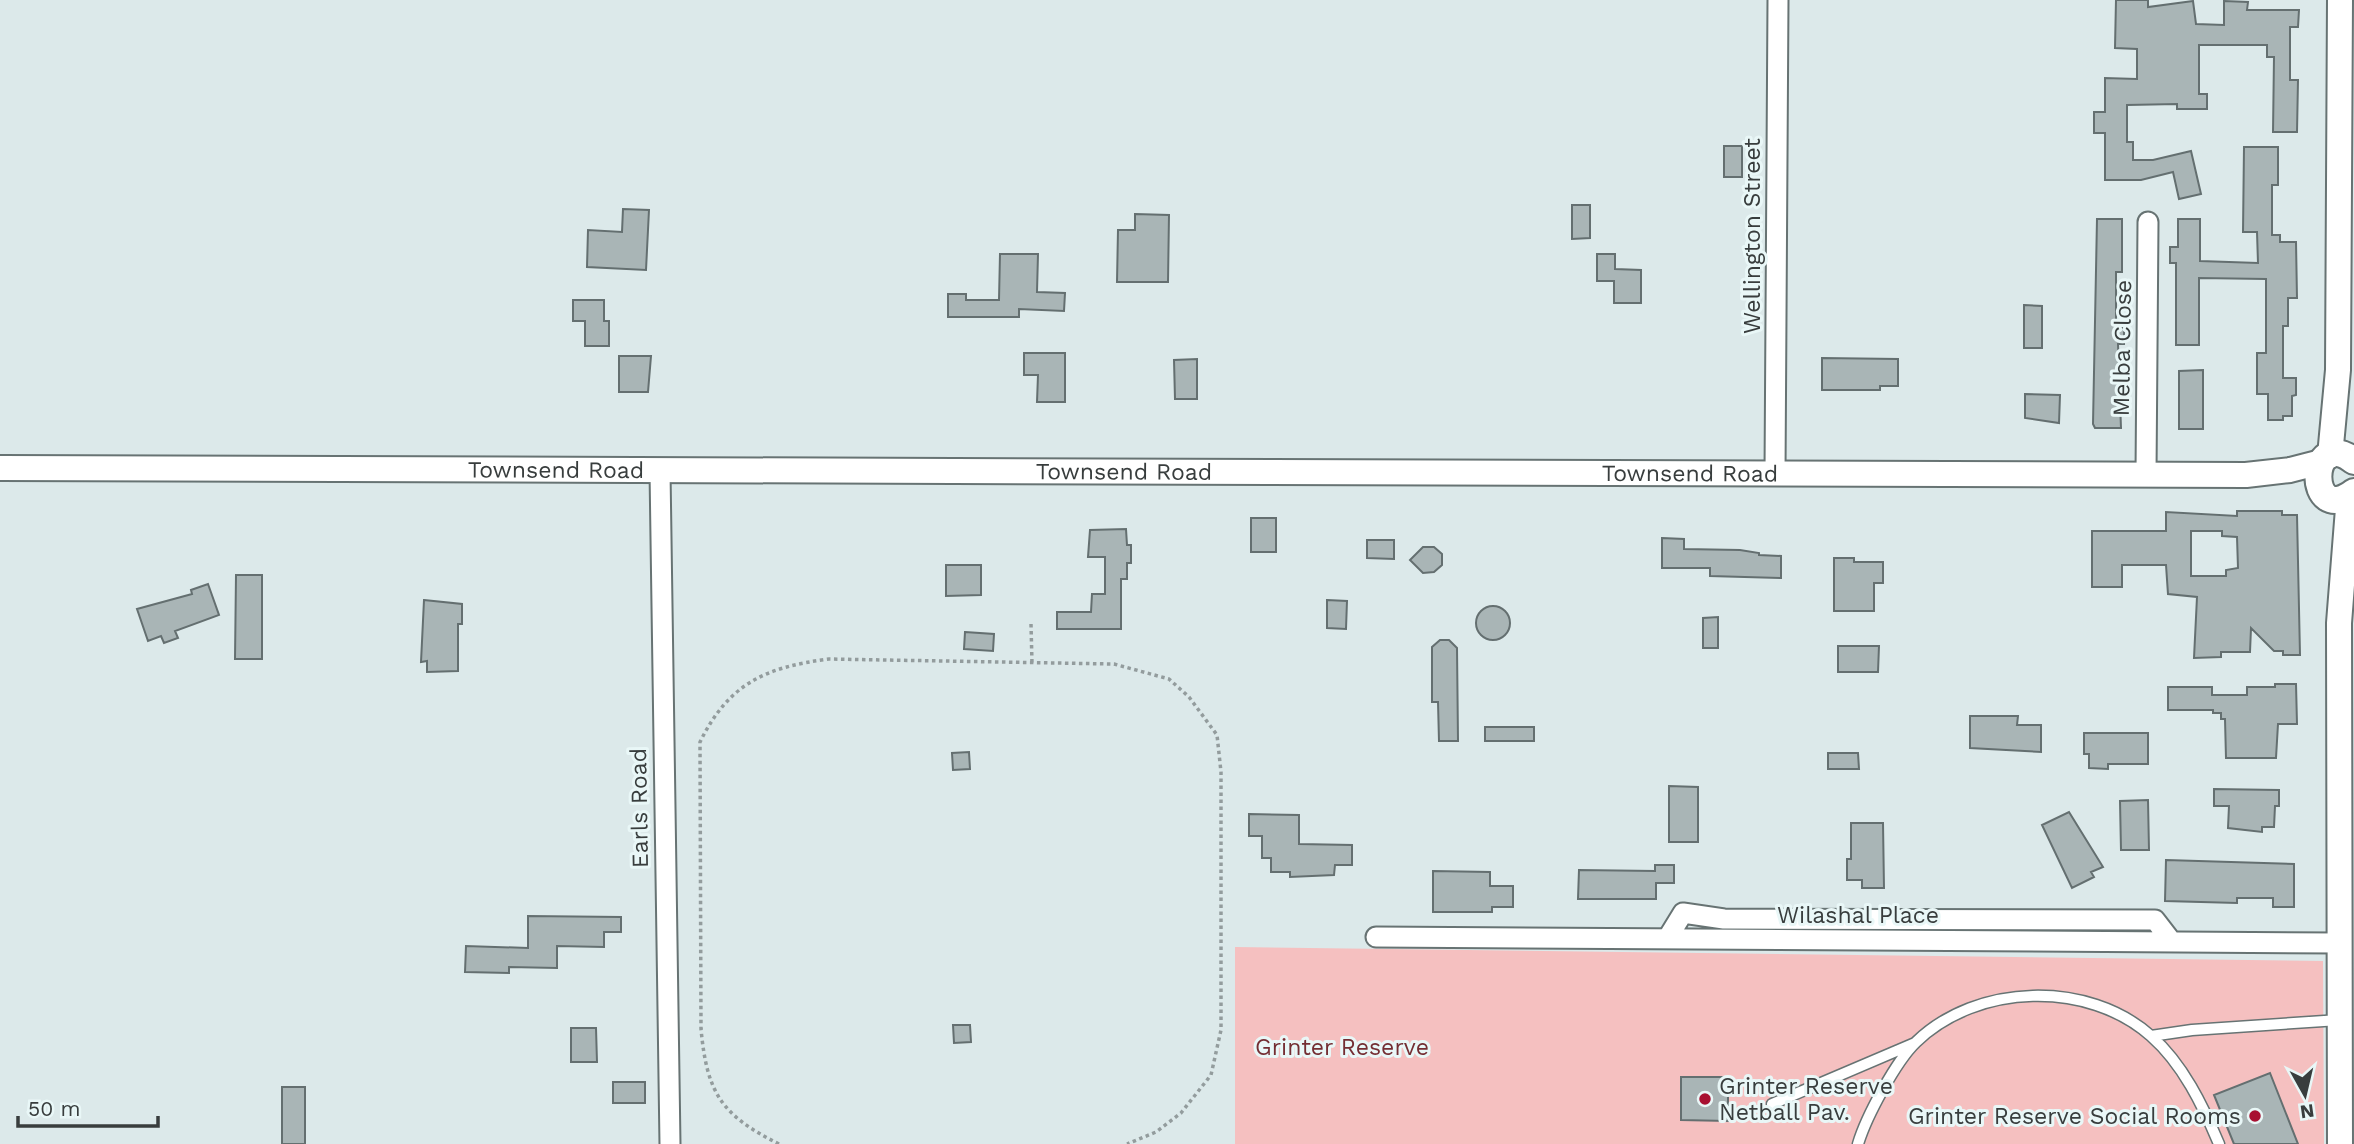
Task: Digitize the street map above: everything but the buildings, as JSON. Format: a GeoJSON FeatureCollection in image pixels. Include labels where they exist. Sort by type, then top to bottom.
{"type":"FeatureCollection","features":[{"type":"Feature","properties":{"kind":"main road"},"geometry":{"type":"LineString","coordinates":[[2337,494],[2316,477],[2339,459]]}},
{"type":"Feature","properties":{"kind":"street","name":"Wellington Street"},"geometry":{"type":"LineString","coordinates":[[1775,473],[1778,0]]}},
{"type":"Feature","properties":{"kind":"street"},"geometry":{"type":"LineString","coordinates":[[2339,459],[2338,370],[2347,99],[2340,0]]}},
{"type":"Feature","properties":{"kind":"street","name":"Melba Close"},"geometry":{"type":"LineString","coordinates":[[2146,474],[2148,222]]}},
{"type":"Feature","properties":{"kind":"street","name":"Townsend Road"},"geometry":{"type":"LineString","coordinates":[[0,468],[2246,475],[2290,470],[2339,459]]}},
{"type":"Feature","properties":{"kind":"street","name":"Earls Road"},"geometry":{"type":"LineString","coordinates":[[660,471],[670,1144]]}},
{"type":"Feature","properties":{"kind":"street","name":"Townsend Road"},"geometry":{"type":"LineString","coordinates":[[2246,475],[2337,494]]}},
{"type":"Feature","properties":{"kind":"street"},"geometry":{"type":"LineString","coordinates":[[2337,494],[2347,895],[2339,943],[2340,1144]]}},
{"type":"Feature","properties":{"kind":"street","name":"Wilashal Place"},"geometry":{"type":"LineString","coordinates":[[1376,937],[2339,943]]}},
{"type":"Feature","properties":{"kind":"lane"},"geometry":{"type":"LineString","coordinates":[[1772,1104],[1915,1042],[1950,1019],[1982,1004],[2027,996],[2081,1000],[2115,1012],[2151,1036],[2183,1074],[2219,1144]]}},
{"type":"Feature","properties":{"kind":"lane"},"geometry":{"type":"LineString","coordinates":[[2151,1036],[2192,1030],[2340,1020]]}},
{"type":"Feature","properties":{"kind":"lane"},"geometry":{"type":"LineString","coordinates":[[1858,1144],[1874,1105],[1915,1042]]}},
{"type":"Feature","properties":{"kind":"path"},"geometry":{"type":"LineString","coordinates":[[1031,624],[1032,663]]}},
{"type":"Feature","properties":{"kind":"path"},"geometry":{"type":"LineString","coordinates":[[779,1144],[745,1127],[719,1098],[705,1065],[701,1028],[700,742],[712,717],[732,694],[760,676],[789,664],[829,659],[1114,664],[1168,678],[1189,697],[1217,735],[1221,772],[1221,1030],[1211,1075],[1181,1113],[1156,1132],[1127,1144]]}},
{"type":"Feature","properties":{"kind":"green space","name":"Grinter Reserve"},"geometry":{"type":"Polygon","coordinates":[[[1235,947],[2323,961],[2324,1144],[1235,1144],[1235,947]]]}},
{"type":"Feature","properties":{"kind":"place","name":"Grinter Reserve Netball Pav."},"geometry":{"type":"Point","coordinates":[1705,1099]}},
{"type":"Feature","properties":{"kind":"place","name":"Grinter Reserve Social Rooms"},"geometry":{"type":"Point","coordinates":[2255,1116]}}]}
